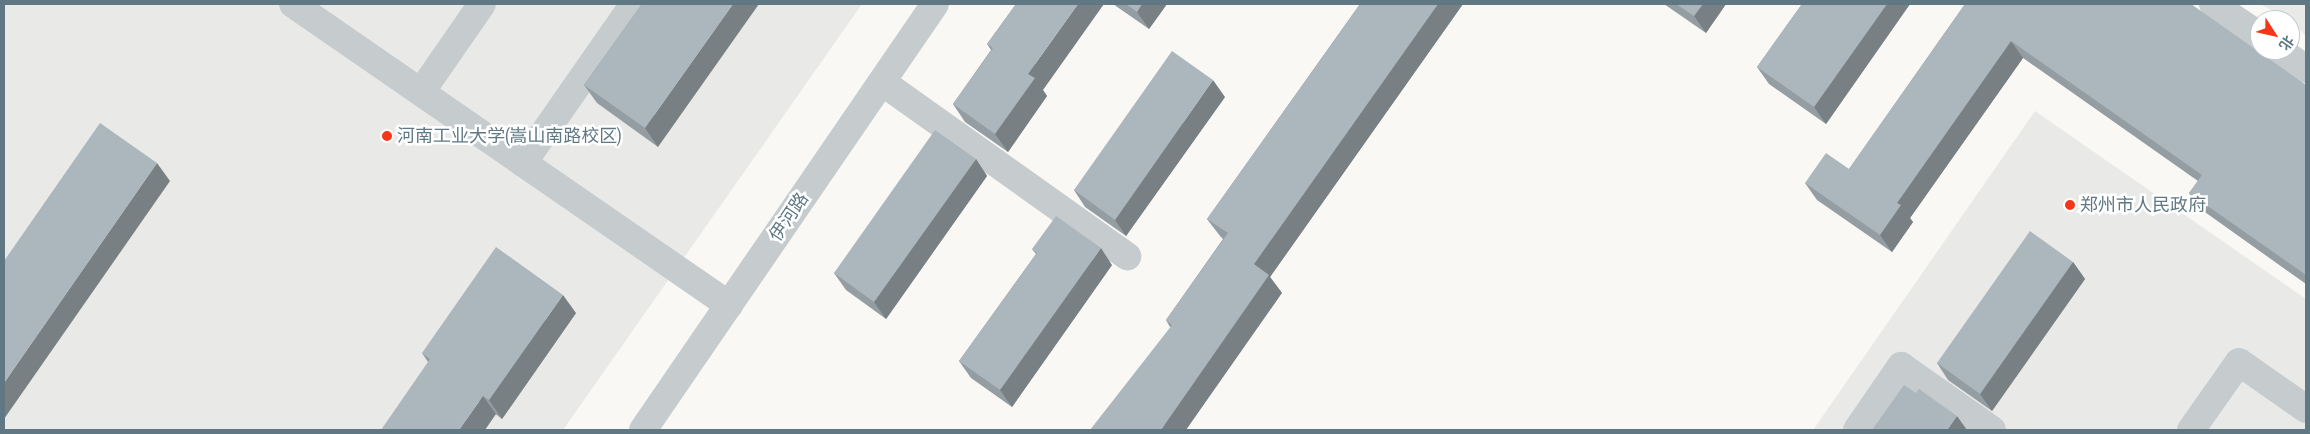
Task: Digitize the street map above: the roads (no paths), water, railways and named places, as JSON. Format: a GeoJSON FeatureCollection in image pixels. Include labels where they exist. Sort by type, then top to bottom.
{"type":"FeatureCollection","features":[{"type":"Feature","properties":{"kind":"street"},"geometry":{"type":"LineString","coordinates":[[293,4],[729,305]]}},
{"type":"Feature","properties":{"kind":"street"},"geometry":{"type":"LineString","coordinates":[[421,92],[482,4]]}},
{"type":"Feature","properties":{"kind":"street"},"geometry":{"type":"LineString","coordinates":[[523,163],[634,4]]}},
{"type":"Feature","properties":{"kind":"street","name":"伊河路"},"geometry":{"type":"LineString","coordinates":[[643,430],[935,4]]}},
{"type":"Feature","properties":{"kind":"street"},"geometry":{"type":"LineString","coordinates":[[2213,4],[2250,29]]}},
{"type":"Feature","properties":{"kind":"street"},"geometry":{"type":"LineString","coordinates":[[2294,60],[2306,69]]}},
{"type":"Feature","properties":{"kind":"street"},"geometry":{"type":"LineString","coordinates":[[882,82],[1127,256]]}},
{"type":"Feature","properties":{"kind":"street"},"geometry":{"type":"LineString","coordinates":[[2191,430],[2239,362],[2306,409]]}},
{"type":"Feature","properties":{"kind":"street"},"geometry":{"type":"LineString","coordinates":[[1856,430],[1901,366],[1992,430]]}},
{"type":"Feature","properties":{"kind":"place","name":"河南工业大学(嵩山南路校区)"},"geometry":{"type":"Point","coordinates":[387,136]}},
{"type":"Feature","properties":{"kind":"place","name":"郑州市人民政府"},"geometry":{"type":"Point","coordinates":[2070,205]}}]}
